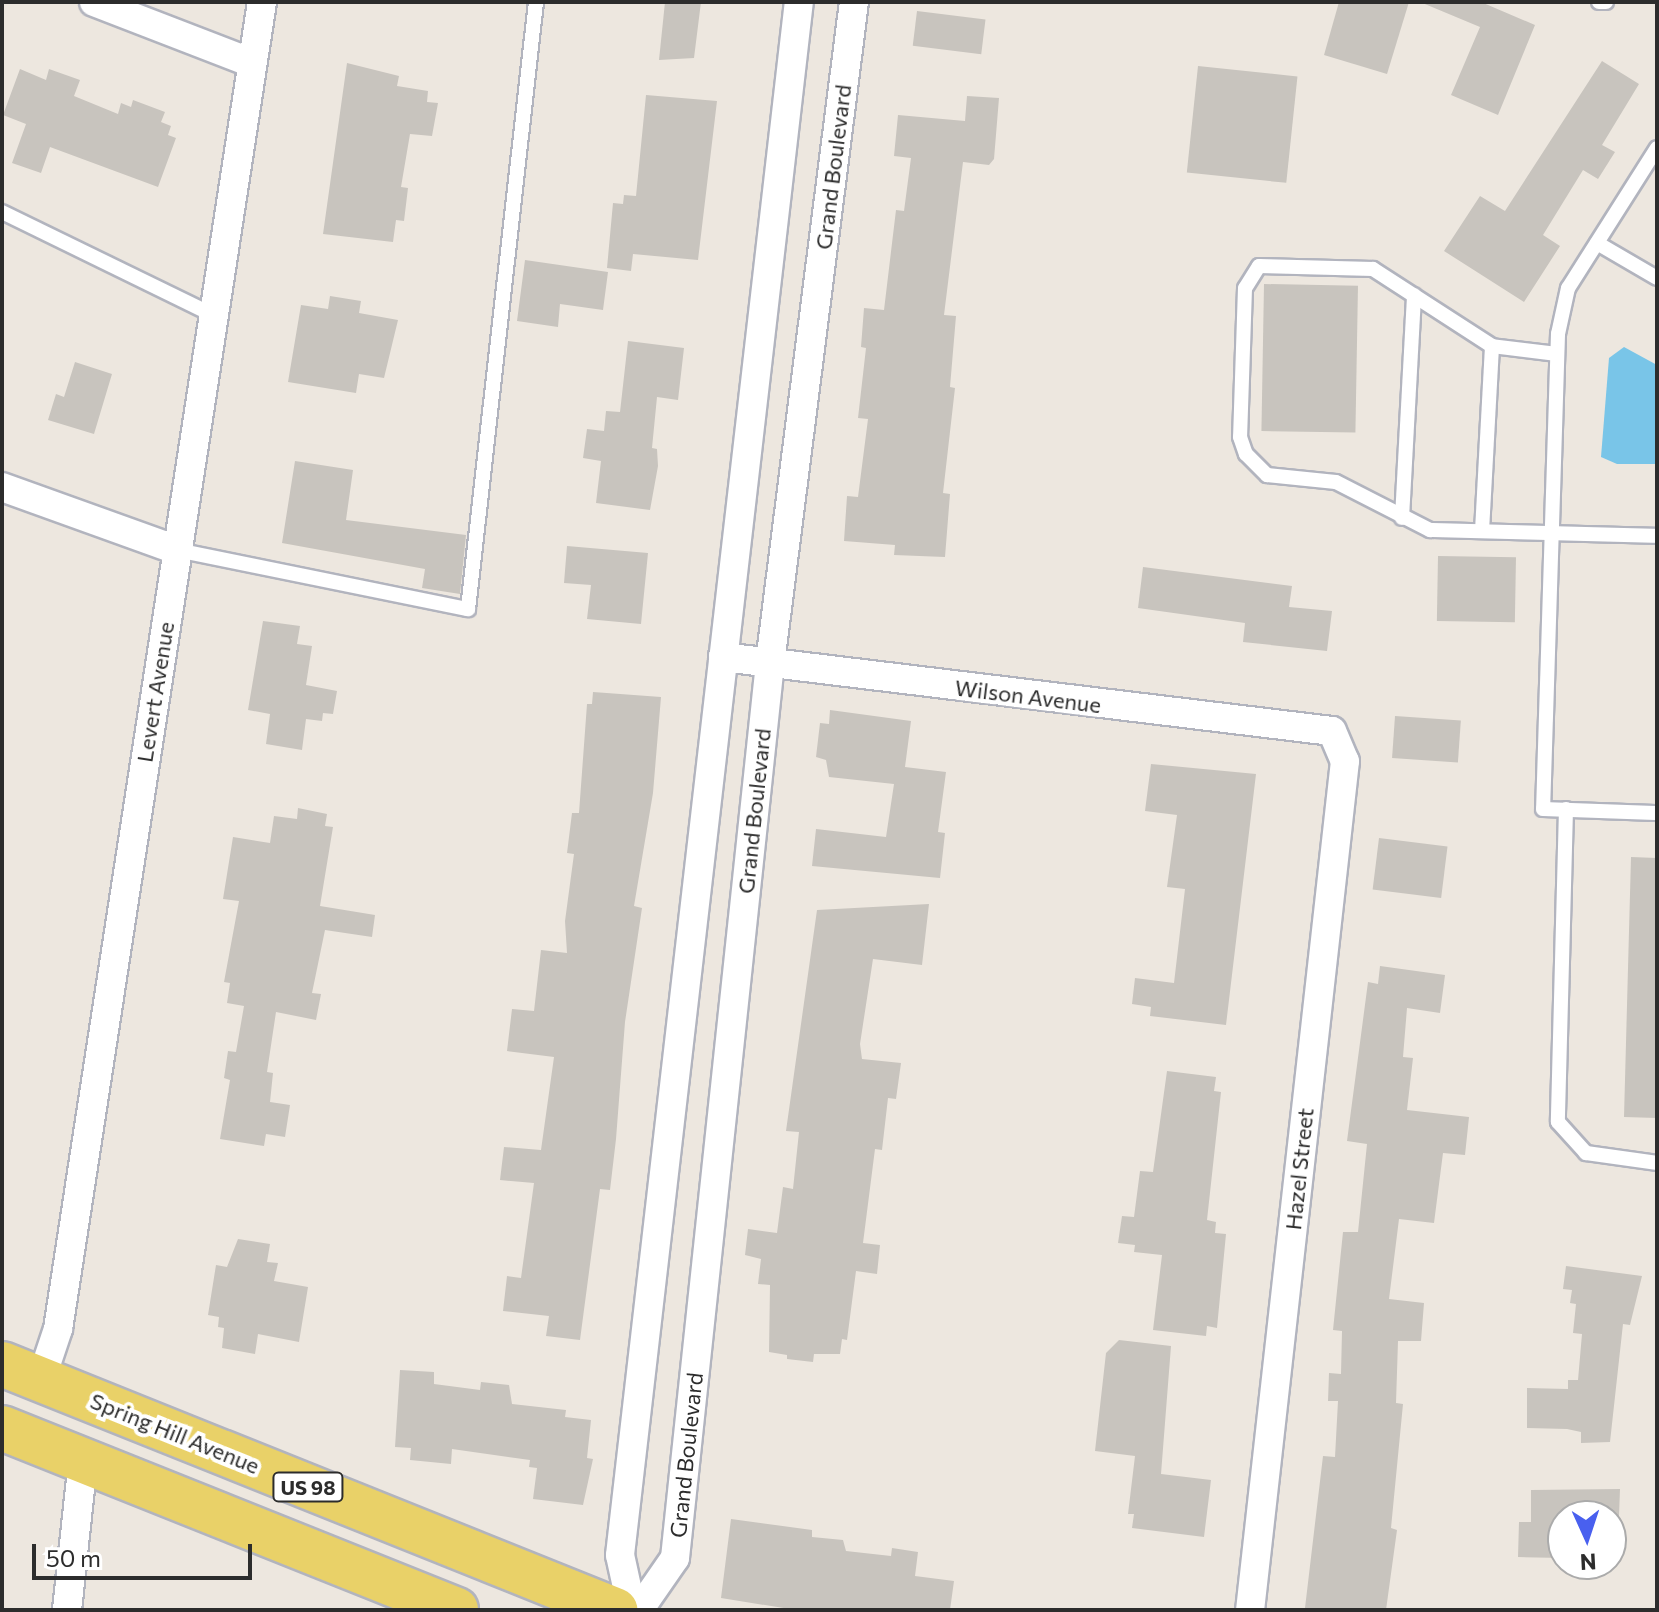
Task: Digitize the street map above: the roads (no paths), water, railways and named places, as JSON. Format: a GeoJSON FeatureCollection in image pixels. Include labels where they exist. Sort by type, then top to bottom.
{"type":"FeatureCollection","features":[{"type":"Feature","properties":{"kind":"main road","name":"Spring Hill Avenue"},"geometry":{"type":"LineString","coordinates":[[22,1372],[615,1610]]}},
{"type":"Feature","properties":{"kind":"main road","name":"US 98"},"geometry":{"type":"LineString","coordinates":[[2,1428],[456,1610]]}},
{"type":"Feature","properties":{"kind":"street"},"geometry":{"type":"LineString","coordinates":[[94,2],[252,63]]}},
{"type":"Feature","properties":{"kind":"street","name":"Levert Avenue"},"geometry":{"type":"LineString","coordinates":[[22,1372],[58,1329],[262,2]]}},
{"type":"Feature","properties":{"kind":"street"},"geometry":{"type":"LineString","coordinates":[[632,1610],[620,1555],[799,2]]}},
{"type":"Feature","properties":{"kind":"street","name":"Grand Boulevard"},"geometry":{"type":"LineString","coordinates":[[639,1610],[675,1558],[770,663],[854,2]]}},
{"type":"Feature","properties":{"kind":"street"},"geometry":{"type":"LineString","coordinates":[[2,487],[177,550]]}},
{"type":"Feature","properties":{"kind":"street","name":"Wilson Avenue"},"geometry":{"type":"LineString","coordinates":[[723,657],[1332,731]]}},
{"type":"Feature","properties":{"kind":"street","name":"Hazel Street"},"geometry":{"type":"LineString","coordinates":[[1250,1610],[1345,761],[1332,731]]}},
{"type":"Feature","properties":{"kind":"street"},"geometry":{"type":"LineString","coordinates":[[67,1610],[83,1461]]}},
{"type":"Feature","properties":{"kind":"lane"},"geometry":{"type":"LineString","coordinates":[[177,550],[468,609],[536,2]]}},
{"type":"Feature","properties":{"kind":"lane"},"geometry":{"type":"LineString","coordinates":[[1599,2],[1606,2]]}},
{"type":"Feature","properties":{"kind":"lane"},"geometry":{"type":"LineString","coordinates":[[1657,148],[1568,288],[1557,354],[1543,809],[1657,813]]}},
{"type":"Feature","properties":{"kind":"lane"},"geometry":{"type":"LineString","coordinates":[[2,212],[213,315]]}},
{"type":"Feature","properties":{"kind":"lane"},"geometry":{"type":"LineString","coordinates":[[1597,243],[1657,278]]}},
{"type":"Feature","properties":{"kind":"lane"},"geometry":{"type":"LineString","coordinates":[[1557,354],[1492,346],[1373,269],[1259,266],[1249,273],[1240,437],[1246,454],[1267,475],[1336,482],[1430,530],[1657,536]]}},
{"type":"Feature","properties":{"kind":"lane"},"geometry":{"type":"LineString","coordinates":[[1402,518],[1414,295]]}},
{"type":"Feature","properties":{"kind":"lane"},"geometry":{"type":"LineString","coordinates":[[1482,531],[1492,346]]}},
{"type":"Feature","properties":{"kind":"lane"},"geometry":{"type":"LineString","coordinates":[[1566,809],[1558,1122],[1586,1153],[1657,1163]]}},
{"type":"Feature","properties":{"kind":"water"},"geometry":{"type":"Polygon","coordinates":[[[1624,347],[1657,365],[1657,464],[1617,464],[1601,457],[1609,358],[1624,347]]]}}]}
